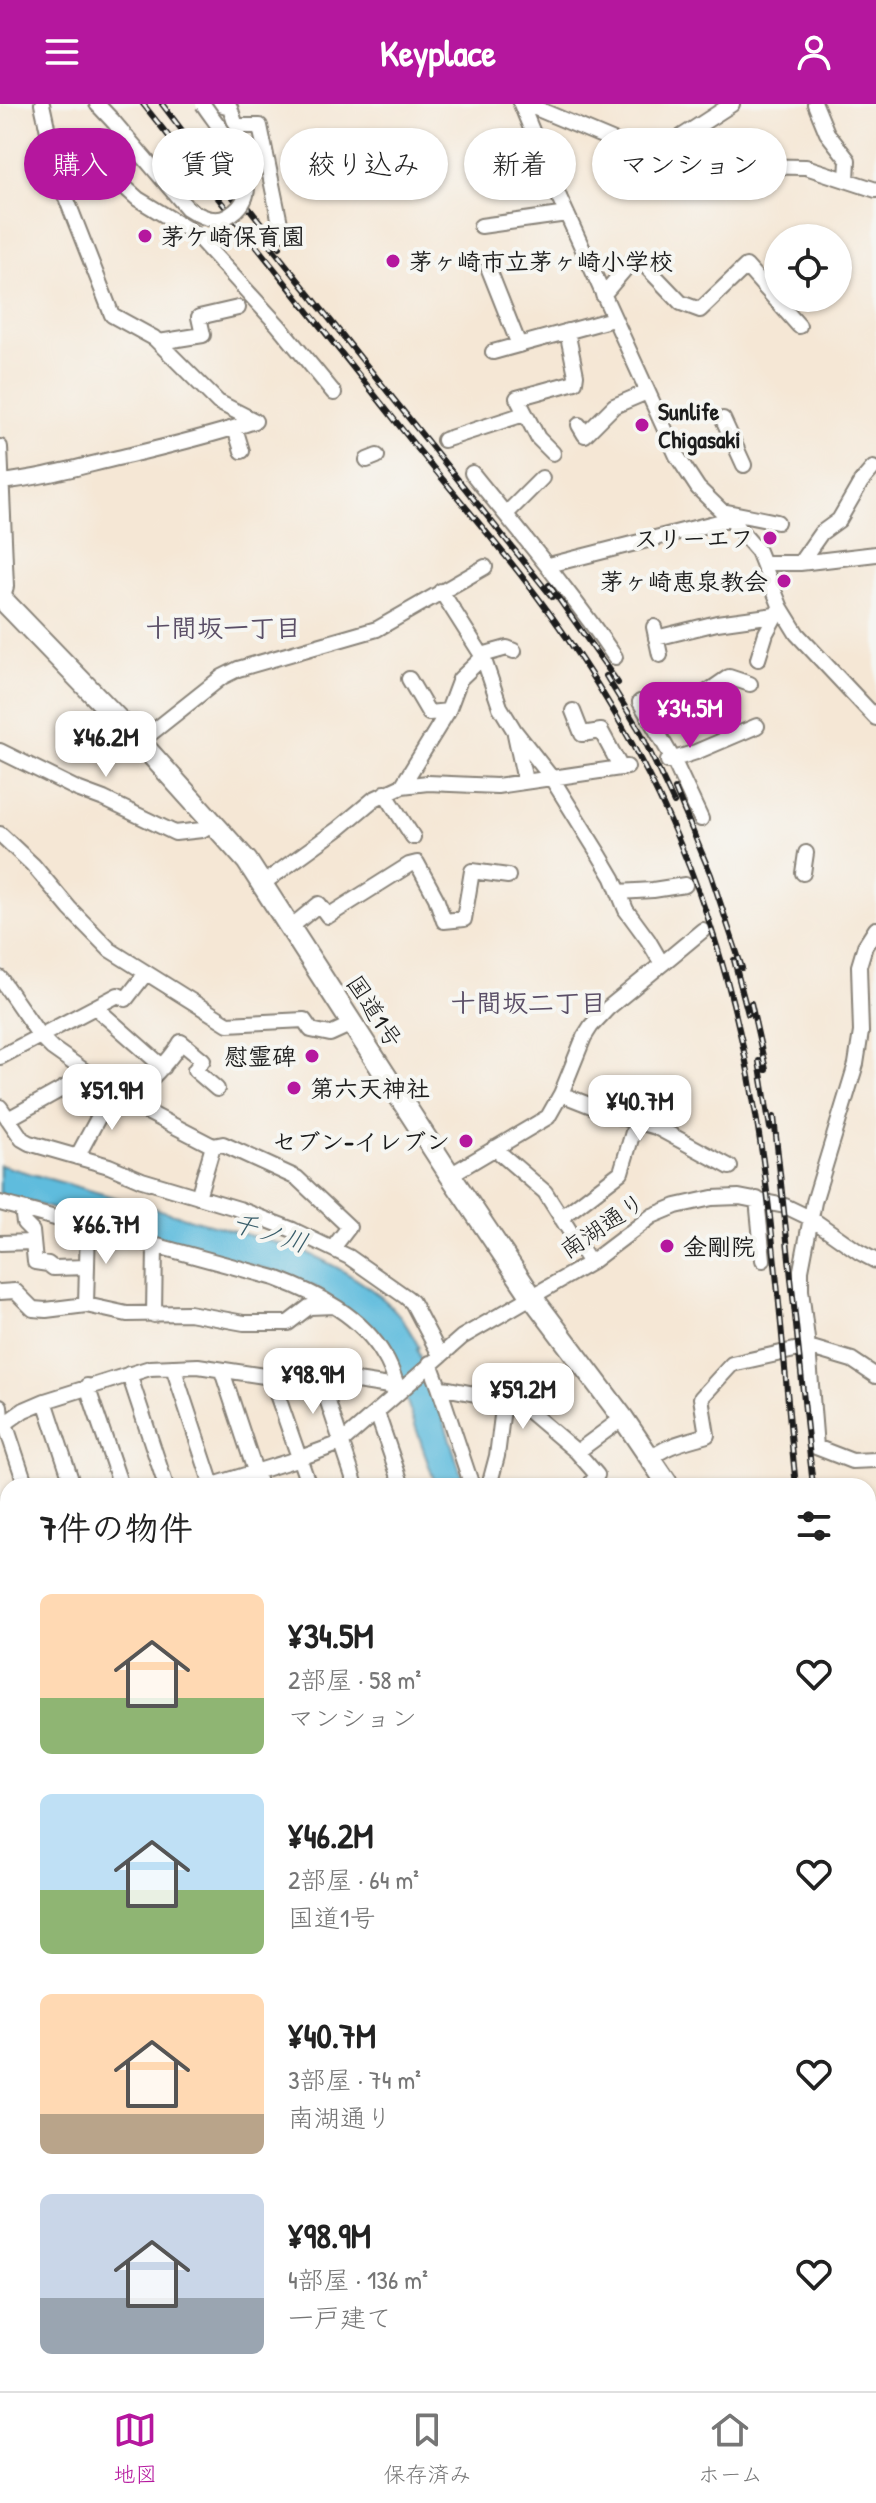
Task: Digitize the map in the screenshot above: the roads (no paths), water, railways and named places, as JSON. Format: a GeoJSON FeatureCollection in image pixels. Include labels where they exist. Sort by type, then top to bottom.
{"type":"FeatureCollection","features":[{"type":"Feature","properties":{"kind":"highway","name":"国道1号"},"geometry":{"type":"LineString","coordinates":[[1,599],[140,742],[247,861],[532,1297],[623,1418],[664,1478]]}},
{"type":"Feature","properties":{"kind":"street"},"geometry":{"type":"LineString","coordinates":[[42,104],[48,128]]}},
{"type":"Feature","properties":{"kind":"street"},"geometry":{"type":"LineString","coordinates":[[97,104],[187,208],[197,215],[220,220],[234,212],[245,198],[249,182],[235,153],[203,104]]}},
{"type":"Feature","properties":{"kind":"street"},"geometry":{"type":"LineString","coordinates":[[220,104],[230,107],[236,126],[260,126],[282,233]]}},
{"type":"Feature","properties":{"kind":"street"},"geometry":{"type":"LineString","coordinates":[[523,104],[550,109],[592,129]]}},
{"type":"Feature","properties":{"kind":"street"},"geometry":{"type":"LineString","coordinates":[[523,104],[613,319],[688,475],[758,551],[778,612],[876,718]]}},
{"type":"Feature","properties":{"kind":"street"},"geometry":{"type":"LineString","coordinates":[[695,128],[732,104]]}},
{"type":"Feature","properties":{"kind":"street"},"geometry":{"type":"LineString","coordinates":[[815,104],[827,133],[848,160],[847,180]]}},
{"type":"Feature","properties":{"kind":"street"},"geometry":{"type":"LineString","coordinates":[[787,167],[806,167],[876,190]]}},
{"type":"Feature","properties":{"kind":"street"},"geometry":{"type":"LineString","coordinates":[[136,197],[194,233],[278,325],[334,393]]}},
{"type":"Feature","properties":{"kind":"street"},"geometry":{"type":"LineString","coordinates":[[1,482],[26,480],[255,421],[218,402],[159,342],[112,315],[67,200]]}},
{"type":"Feature","properties":{"kind":"street"},"geometry":{"type":"LineString","coordinates":[[481,226],[567,214]]}},
{"type":"Feature","properties":{"kind":"street"},"geometry":{"type":"LineString","coordinates":[[603,295],[636,256],[681,303],[700,310],[746,266],[799,326]]}},
{"type":"Feature","properties":{"kind":"street"},"geometry":{"type":"LineString","coordinates":[[488,267],[519,345]]}},
{"type":"Feature","properties":{"kind":"street"},"geometry":{"type":"LineString","coordinates":[[159,342],[203,335],[199,317],[238,308]]}},
{"type":"Feature","properties":{"kind":"street"},"geometry":{"type":"LineString","coordinates":[[493,352],[613,319]]}},
{"type":"Feature","properties":{"kind":"street"},"geometry":{"type":"LineString","coordinates":[[553,453],[538,438],[517,398],[575,382],[567,331]]}},
{"type":"Feature","properties":{"kind":"street"},"geometry":{"type":"LineString","coordinates":[[585,434],[614,406],[647,392]]}},
{"type":"Feature","properties":{"kind":"street"},"geometry":{"type":"LineString","coordinates":[[444,440],[524,414]]}},
{"type":"Feature","properties":{"kind":"street"},"geometry":{"type":"LineString","coordinates":[[723,419],[744,465]]}},
{"type":"Feature","properties":{"kind":"street"},"geometry":{"type":"LineString","coordinates":[[235,428],[242,451]]}},
{"type":"Feature","properties":{"kind":"street"},"geometry":{"type":"LineString","coordinates":[[0,447],[6,586],[1,599]]}},
{"type":"Feature","properties":{"kind":"street"},"geometry":{"type":"LineString","coordinates":[[800,563],[821,533],[839,520],[873,468]]}},
{"type":"Feature","properties":{"kind":"street"},"geometry":{"type":"LineString","coordinates":[[472,473],[549,565],[615,657]]}},
{"type":"Feature","properties":{"kind":"street"},"geometry":{"type":"LineString","coordinates":[[506,514],[542,478]]}},
{"type":"Feature","properties":{"kind":"street"},"geometry":{"type":"LineString","coordinates":[[549,565],[726,515],[777,522]]}},
{"type":"Feature","properties":{"kind":"street"},"geometry":{"type":"LineString","coordinates":[[763,563],[800,563],[876,554]]}},
{"type":"Feature","properties":{"kind":"street"},"geometry":{"type":"LineString","coordinates":[[140,742],[222,677],[238,669],[377,629],[485,567]]}},
{"type":"Feature","properties":{"kind":"street"},"geometry":{"type":"LineString","coordinates":[[441,591],[482,656],[500,707],[551,777],[600,856],[626,910],[662,964]]}},
{"type":"Feature","properties":{"kind":"street"},"geometry":{"type":"LineString","coordinates":[[660,655],[655,632],[778,612]]}},
{"type":"Feature","properties":{"kind":"street"},"geometry":{"type":"LineString","coordinates":[[758,659],[766,633],[778,612]]}},
{"type":"Feature","properties":{"kind":"street"},"geometry":{"type":"LineString","coordinates":[[402,786],[448,711],[460,679],[482,656],[507,648],[514,651]]}},
{"type":"Feature","properties":{"kind":"street"},"geometry":{"type":"LineString","coordinates":[[705,697],[729,677],[750,684]]}},
{"type":"Feature","properties":{"kind":"street"},"geometry":{"type":"LineString","coordinates":[[409,679],[429,713],[448,711]]}},
{"type":"Feature","properties":{"kind":"street"},"geometry":{"type":"LineString","coordinates":[[640,702],[701,819]]}},
{"type":"Feature","properties":{"kind":"street"},"geometry":{"type":"LineString","coordinates":[[262,884],[385,793],[402,786],[428,783],[497,786],[624,768],[601,731],[582,734],[573,711]]}},
{"type":"Feature","properties":{"kind":"street"},"geometry":{"type":"LineString","coordinates":[[671,760],[757,726]]}},
{"type":"Feature","properties":{"kind":"street"},"geometry":{"type":"LineString","coordinates":[[514,730],[525,781]]}},
{"type":"Feature","properties":{"kind":"street"},"geometry":{"type":"LineString","coordinates":[[0,751],[175,833],[202,830],[214,823]]}},
{"type":"Feature","properties":{"kind":"street"},"geometry":{"type":"LineString","coordinates":[[385,793],[413,837]]}},
{"type":"Feature","properties":{"kind":"street"},"geometry":{"type":"LineString","coordinates":[[0,834],[33,865],[110,950],[228,1024],[304,1020],[311,1030],[330,1034],[352,1024]]}},
{"type":"Feature","properties":{"kind":"street"},"geometry":{"type":"LineString","coordinates":[[803,873],[806,853]]}},
{"type":"Feature","properties":{"kind":"street"},"geometry":{"type":"LineString","coordinates":[[288,926],[319,904],[328,916],[417,863],[436,898],[444,921],[464,919],[472,871],[508,876]]}},
{"type":"Feature","properties":{"kind":"street"},"geometry":{"type":"LineString","coordinates":[[619,892],[685,885]]}},
{"type":"Feature","properties":{"kind":"street"},"geometry":{"type":"LineString","coordinates":[[876,929],[865,946],[859,966],[861,1032],[856,1064],[814,1202],[801,1270],[816,1447],[852,1461],[876,1460]]}},
{"type":"Feature","properties":{"kind":"street"},"geometry":{"type":"LineString","coordinates":[[450,1175],[542,1123],[561,1094],[591,1026],[608,1008],[703,930]]}},
{"type":"Feature","properties":{"kind":"street"},"geometry":{"type":"LineString","coordinates":[[0,1057],[118,995],[126,999],[146,973]]}},
{"type":"Feature","properties":{"kind":"street"},"geometry":{"type":"LineString","coordinates":[[0,978],[40,1036],[52,1048],[130,1103],[213,1146],[223,1144],[297,1178],[349,1227],[333,1248]]}},
{"type":"Feature","properties":{"kind":"street"},"geometry":{"type":"LineString","coordinates":[[95,1007],[163,1067]]}},
{"type":"Feature","properties":{"kind":"street"},"geometry":{"type":"LineString","coordinates":[[130,1103],[181,1042],[203,1060],[195,1070],[217,1089]]}},
{"type":"Feature","properties":{"kind":"street"},"geometry":{"type":"LineString","coordinates":[[89,1074],[4,1113],[22,1139],[29,1143],[252,1214],[333,1248],[406,1297],[412,1302],[435,1359],[439,1387],[469,1478]]}},
{"type":"Feature","properties":{"kind":"street"},"geometry":{"type":"LineString","coordinates":[[77,1157],[113,1090]]}},
{"type":"Feature","properties":{"kind":"street"},"geometry":{"type":"LineString","coordinates":[[561,1094],[656,1127],[730,1167]]}},
{"type":"Feature","properties":{"kind":"street"},"geometry":{"type":"LineString","coordinates":[[561,1218],[621,1172],[636,1122]]}},
{"type":"Feature","properties":{"kind":"street"},"geometry":{"type":"LineString","coordinates":[[198,1197],[213,1146]]}},
{"type":"Feature","properties":{"kind":"street"},"geometry":{"type":"LineString","coordinates":[[494,1148],[545,1192],[590,1263]]}},
{"type":"Feature","properties":{"kind":"street","name":"南湖通り"},"geometry":{"type":"LineString","coordinates":[[260,1478],[300,1458],[341,1443],[462,1337],[590,1263],[663,1210],[724,1197],[757,1199],[785,1206],[812,1219],[876,1261]]}},
{"type":"Feature","properties":{"kind":"street"},"geometry":{"type":"LineString","coordinates":[[757,1199],[763,1260]]}},
{"type":"Feature","properties":{"kind":"street"},"geometry":{"type":"LineString","coordinates":[[0,1203],[300,1287],[334,1306],[370,1336],[386,1358],[399,1392]]}},
{"type":"Feature","properties":{"kind":"street"},"geometry":{"type":"LineString","coordinates":[[22,1209],[24,1223],[32,1231],[35,1262],[53,1268],[87,1267]]}},
{"type":"Feature","properties":{"kind":"street"},"geometry":{"type":"LineString","coordinates":[[86,1305],[88,1226]]}},
{"type":"Feature","properties":{"kind":"street"},"geometry":{"type":"LineString","coordinates":[[0,1243],[33,1242]]}},
{"type":"Feature","properties":{"kind":"street"},"geometry":{"type":"LineString","coordinates":[[154,1315],[155,1245]]}},
{"type":"Feature","properties":{"kind":"street"},"geometry":{"type":"LineString","coordinates":[[0,1292],[15,1291],[33,1309],[86,1305],[116,1313],[189,1313],[244,1323],[288,1323],[309,1307],[334,1306]]}},
{"type":"Feature","properties":{"kind":"street"},"geometry":{"type":"LineString","coordinates":[[651,1459],[656,1453],[674,1445],[707,1435],[701,1398],[732,1364],[808,1347],[852,1360],[876,1376]]}},
{"type":"Feature","properties":{"kind":"street"},"geometry":{"type":"LineString","coordinates":[[2,1425],[45,1401],[150,1368],[198,1366],[271,1377],[320,1378],[389,1386],[399,1392]]}},
{"type":"Feature","properties":{"kind":"street"},"geometry":{"type":"LineString","coordinates":[[173,1367],[208,1478]]}},
{"type":"Feature","properties":{"kind":"street"},"geometry":{"type":"LineString","coordinates":[[222,1371],[258,1478]]}},
{"type":"Feature","properties":{"kind":"street"},"geometry":{"type":"LineString","coordinates":[[129,1374],[163,1478]]}},
{"type":"Feature","properties":{"kind":"street"},"geometry":{"type":"LineString","coordinates":[[271,1377],[306,1478]]}},
{"type":"Feature","properties":{"kind":"street"},"geometry":{"type":"LineString","coordinates":[[320,1378],[353,1478]]}},
{"type":"Feature","properties":{"kind":"street"},"geometry":{"type":"LineString","coordinates":[[87,1386],[118,1478]]}},
{"type":"Feature","properties":{"kind":"street"},"geometry":{"type":"LineString","coordinates":[[439,1387],[524,1407],[577,1452],[597,1475],[595,1478]]}},
{"type":"Feature","properties":{"kind":"street"},"geometry":{"type":"LineString","coordinates":[[491,1478],[504,1400]]}},
{"type":"Feature","properties":{"kind":"street"},"geometry":{"type":"LineString","coordinates":[[45,1401],[70,1478]]}},
{"type":"Feature","properties":{"kind":"street"},"geometry":{"type":"LineString","coordinates":[[0,1406],[2,1425],[23,1478]]}},
{"type":"Feature","properties":{"kind":"street"},"geometry":{"type":"LineString","coordinates":[[377,1413],[399,1478]]}},
{"type":"Feature","properties":{"kind":"street"},"geometry":{"type":"LineString","coordinates":[[577,1452],[623,1418]]}},
{"type":"Feature","properties":{"kind":"water"},"geometry":{"type":"Polygon","coordinates":[[[0,1165],[295,1248],[365,1285],[399,1315],[419,1347],[417,1349],[462,1478],[433,1478],[392,1358],[377,1332],[317,1288],[283,1274],[0,1194],[0,1165]]]}},
{"type":"Feature","properties":{"kind":"railway"},"geometry":{"type":"LineString","coordinates":[[143,104],[560,627],[620,723],[657,793],[703,903],[734,1006],[749,1074],[777,1279],[795,1478]]}},
{"type":"Feature","properties":{"kind":"railway"},"geometry":{"type":"LineString","coordinates":[[162,104],[180,128]]}},
{"type":"Feature","properties":{"kind":"railway"},"geometry":{"type":"LineString","coordinates":[[243,200],[280,247]]}},
{"type":"Feature","properties":{"kind":"railway"},"geometry":{"type":"LineString","coordinates":[[267,241],[552,597]]}},
{"type":"Feature","properties":{"kind":"railway"},"geometry":{"type":"LineString","coordinates":[[549,585],[618,683]]}},
{"type":"Feature","properties":{"kind":"railway"},"geometry":{"type":"LineString","coordinates":[[606,676],[641,733],[674,803]]}},
{"type":"Feature","properties":{"kind":"railway"},"geometry":{"type":"LineString","coordinates":[[675,789],[711,875],[742,968]]}},
{"type":"Feature","properties":{"kind":"railway"},"geometry":{"type":"LineString","coordinates":[[734,960],[748,1014]]}},
{"type":"Feature","properties":{"kind":"railway"},"geometry":{"type":"LineString","coordinates":[[751,1003],[766,1070]]}},
{"type":"Feature","properties":{"kind":"railway"},"geometry":{"type":"LineString","coordinates":[[759,1061],[770,1128]]}},
{"type":"Feature","properties":{"kind":"railway"},"geometry":{"type":"LineString","coordinates":[[774,1117],[812,1478]]}},
{"type":"Feature","properties":{"kind":"place","name":"茅ケ崎保育園"},"geometry":{"type":"Point","coordinates":[145,236]}},
{"type":"Feature","properties":{"kind":"place","name":"茅ヶ崎市立茅ヶ崎小学校"},"geometry":{"type":"Point","coordinates":[393,261]}},
{"type":"Feature","properties":{"kind":"place","name":"Sunlife Chigasaki"},"geometry":{"type":"Point","coordinates":[642,425]}},
{"type":"Feature","properties":{"kind":"place","name":"スリーエフ"},"geometry":{"type":"Point","coordinates":[770,538]}},
{"type":"Feature","properties":{"kind":"place","name":"茅ヶ崎恵泉教会"},"geometry":{"type":"Point","coordinates":[784,581]}},
{"type":"Feature","properties":{"kind":"place","name":"慰霊碑"},"geometry":{"type":"Point","coordinates":[312,1056]}},
{"type":"Feature","properties":{"kind":"place","name":"第六天神社"},"geometry":{"type":"Point","coordinates":[294,1088]}},
{"type":"Feature","properties":{"kind":"place","name":"セブン-イレブン"},"geometry":{"type":"Point","coordinates":[466,1141]}},
{"type":"Feature","properties":{"kind":"place","name":"金剛院"},"geometry":{"type":"Point","coordinates":[667,1246]}},
{"type":"Feature","properties":{"kind":"district","name":"十間坂一丁目"},"geometry":{"type":"Point","coordinates":[223,627]}},
{"type":"Feature","properties":{"kind":"district","name":"十間坂二丁目"},"geometry":{"type":"Point","coordinates":[528,1002]}},
{"type":"Feature","properties":{"kind":"water label","name":"千ノ川"},"geometry":{"type":"Point","coordinates":[270,1232]}}]}
